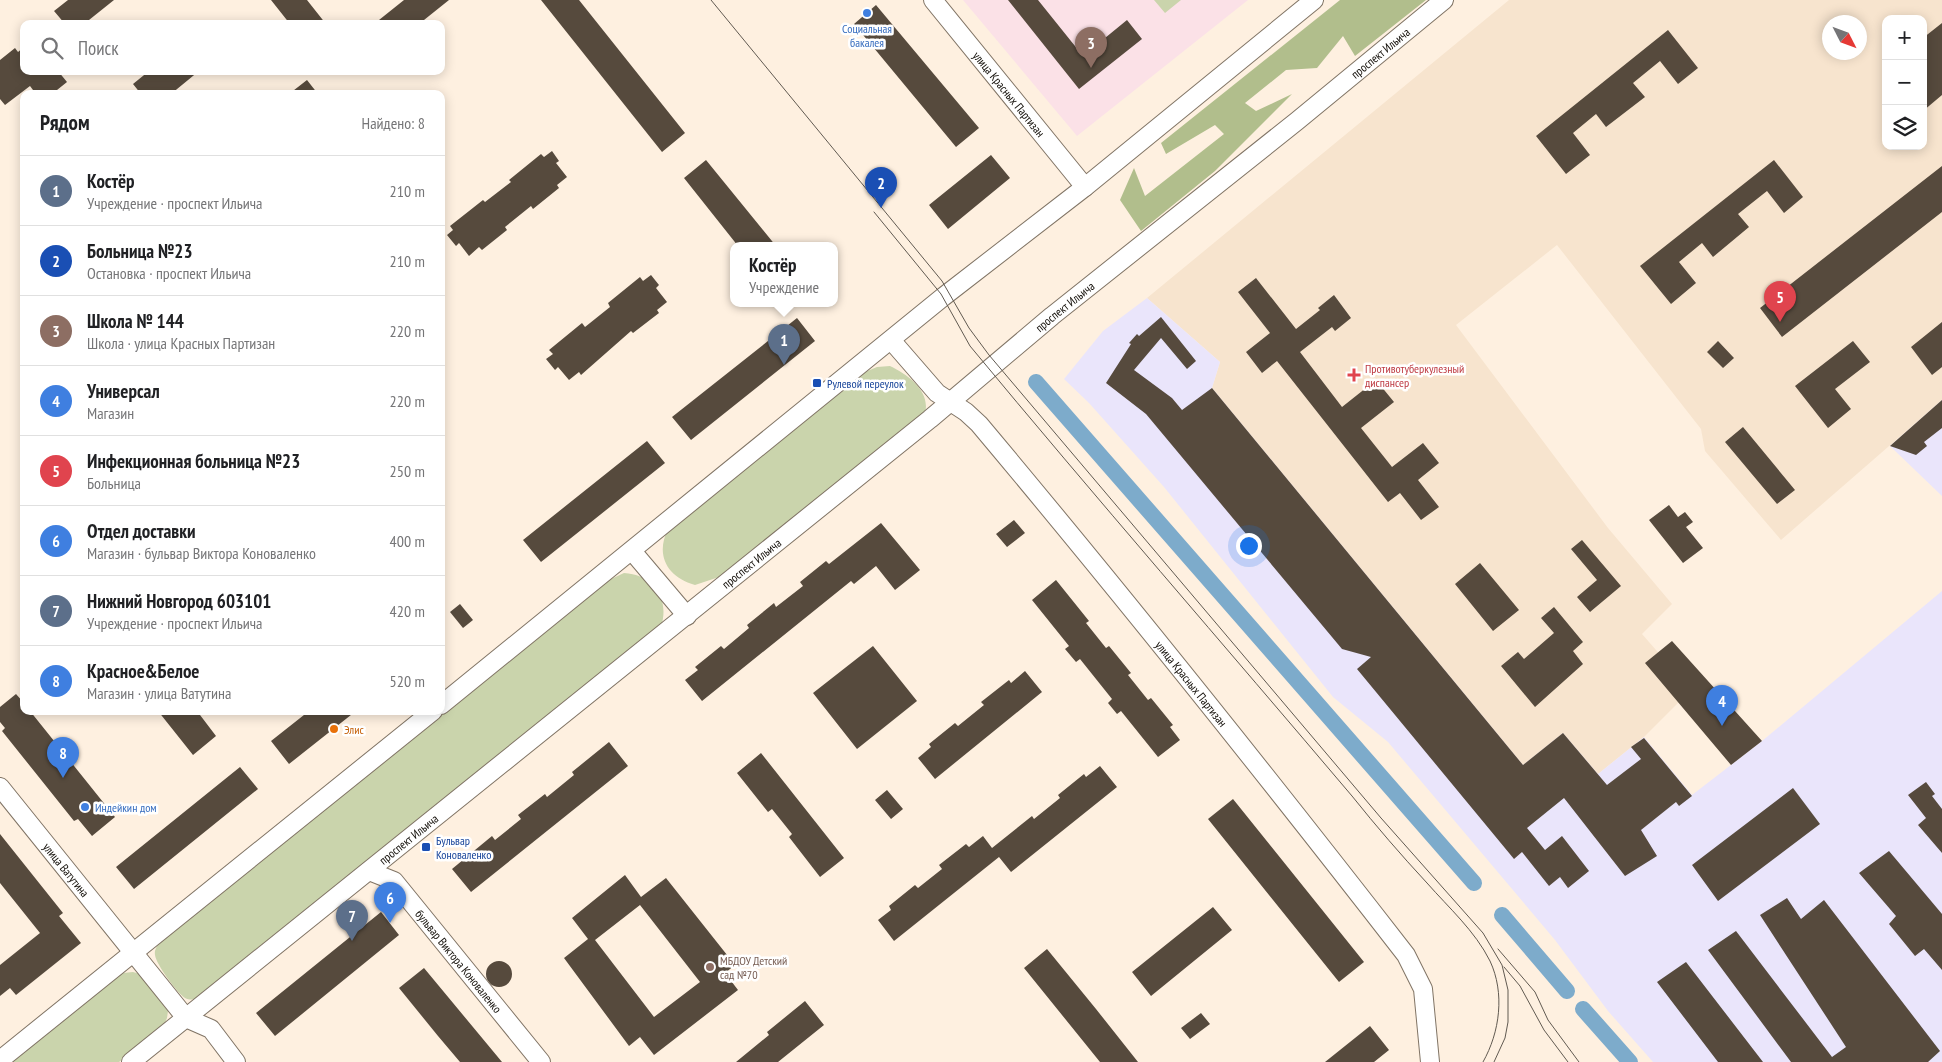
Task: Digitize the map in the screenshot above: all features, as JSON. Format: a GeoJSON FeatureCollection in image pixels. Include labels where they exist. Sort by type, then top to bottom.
{"type":"FeatureCollection","features":[{"type":"Feature","properties":{"kind":"street","name":"улица Красных Партизан"},"geometry":{"type":"LineString","coordinates":[[933,0],[1085,187]]}},
{"type":"Feature","properties":{"kind":"street"},"geometry":{"type":"LineString","coordinates":[[445,702],[891,340],[1085,187],[1314,0]]}},
{"type":"Feature","properties":{"kind":"street","name":"проспект Ильича"},"geometry":{"type":"LineString","coordinates":[[131,1062],[952,402],[1052,316],[1444,0]]}},
{"type":"Feature","properties":{"kind":"street","name":"улица Красных Партизан"},"geometry":{"type":"LineString","coordinates":[[891,340],[937,393],[952,402],[979,424],[1074,537],[1252,757],[1406,955],[1423,989],[1430,1062]]}},
{"type":"Feature","properties":{"kind":"street"},"geometry":{"type":"LineString","coordinates":[[632,551],[687,616]]}},
{"type":"Feature","properties":{"kind":"street"},"geometry":{"type":"LineString","coordinates":[[0,1060],[428,715]]}},
{"type":"Feature","properties":{"kind":"street","name":"улица Ватутина"},"geometry":{"type":"LineString","coordinates":[[0,786],[186,1018]]}},
{"type":"Feature","properties":{"kind":"street","name":"бульвар Виктора Коноваленко"},"geometry":{"type":"LineString","coordinates":[[369,871],[394,881],[541,1062]]}},
{"type":"Feature","properties":{"kind":"street"},"geometry":{"type":"LineString","coordinates":[[186,1018],[210,1029],[236,1062]]}},
{"type":"Feature","properties":{"kind":"shaded area"},"geometry":{"type":"Polygon","coordinates":[[[963,0],[1248,0],[1077,136],[963,0]]]}},
{"type":"Feature","properties":{"kind":"shaded area","name":"Противотуберкулезный диспансер"},"geometry":{"type":"Polygon","coordinates":[[[1509,0],[1942,0],[1942,400],[1781,540],[1705,451],[1701,429],[1557,245],[1456,325],[1608,528],[1672,604],[1642,634],[1691,690],[1644,737],[1598,774],[1550,744],[1523,765],[1212,388],[1220,362],[1147,298],[1509,0]]]}},
{"type":"Feature","properties":{"kind":"shaded area"},"geometry":{"type":"Polygon","coordinates":[[[1147,298],[1220,362],[1212,388],[1523,765],[1563,733],[1598,774],[1644,737],[1692,795],[1762,741],[1942,591],[1942,1062],[1653,1062],[1608,1011],[1555,940],[1388,742],[1333,697],[1164,487],[1089,403],[1064,379],[1103,331],[1147,298]]]}},
{"type":"Feature","properties":{"kind":"shaded area"},"geometry":{"type":"Polygon","coordinates":[[[1942,400],[1942,496],[1890,446],[1942,400]]]}},
{"type":"Feature","properties":{"kind":"green space"},"geometry":{"type":"Polygon","coordinates":[[[1154,0],[1181,0],[1165,13],[1154,0]]]}},
{"type":"Feature","properties":{"kind":"green space"},"geometry":{"type":"Polygon","coordinates":[[[1340,0],[1426,0],[1355,56],[1343,36],[1317,68],[1286,70],[1245,103],[1256,111],[1292,94],[1215,171],[1141,231],[1120,200],[1134,168],[1145,196],[1224,134],[1215,125],[1166,154],[1161,143],[1340,0]]]}},
{"type":"Feature","properties":{"kind":"green space"},"geometry":{"type":"Polygon","coordinates":[[[890,366],[905,374],[918,386],[925,400],[924,416],[719,577],[695,585],[677,577],[671,571],[663,556],[664,539],[668,529],[865,372],[877,367],[890,366]]]}},
{"type":"Feature","properties":{"kind":"green space"},"geometry":{"type":"Polygon","coordinates":[[[624,573],[644,578],[651,583],[661,598],[663,616],[661,627],[204,996],[197,999],[187,999],[181,995],[167,978],[156,959],[155,951],[161,941],[441,715],[445,715],[445,712],[609,580],[624,573]]]}},
{"type":"Feature","properties":{"kind":"green space"},"geometry":{"type":"Polygon","coordinates":[[[133,972],[140,974],[165,1005],[168,1011],[167,1018],[163,1027],[119,1062],[10,1062],[113,979],[123,973],[133,972]]]}},
{"type":"Feature","properties":{"kind":"building"},"geometry":{"type":"Polygon","coordinates":[[[68,0],[114,0],[89,20],[62,20],[54,11],[68,0]]]}},
{"type":"Feature","properties":{"kind":"building"},"geometry":{"type":"Polygon","coordinates":[[[271,0],[307,0],[323,20],[287,20],[271,0]]]}},
{"type":"Feature","properties":{"kind":"building"},"geometry":{"type":"Polygon","coordinates":[[[404,0],[449,0],[424,20],[379,20],[404,0]]]}},
{"type":"Feature","properties":{"kind":"building"},"geometry":{"type":"Polygon","coordinates":[[[541,0],[579,0],[685,133],[662,152],[541,0]]]}},
{"type":"Feature","properties":{"kind":"building"},"geometry":{"type":"Polygon","coordinates":[[[1008,0],[1038,0],[1083,56],[1127,20],[1142,39],[1079,89],[1008,0]]]}},
{"type":"Feature","properties":{"kind":"building"},"geometry":{"type":"Polygon","coordinates":[[[876,5],[979,128],[956,147],[854,24],[876,5]]]}},
{"type":"Feature","properties":{"kind":"building"},"geometry":{"type":"Polygon","coordinates":[[[1942,23],[1942,95],[1927,108],[1927,60],[1927,35],[1942,23]]]}},
{"type":"Feature","properties":{"kind":"building"},"geometry":{"type":"Polygon","coordinates":[[[1668,30],[1698,68],[1678,84],[1660,61],[1633,83],[1645,97],[1606,127],[1596,114],[1573,133],[1590,155],[1566,174],[1536,136],[1668,30]]]}},
{"type":"Feature","properties":{"kind":"building"},"geometry":{"type":"Polygon","coordinates":[[[15,48],[18,52],[20,50],[20,75],[61,75],[67,82],[57,90],[33,90],[30,86],[25,90],[20,90],[20,94],[5,105],[0,99],[0,60],[15,48]]]}},
{"type":"Feature","properties":{"kind":"building"},"geometry":{"type":"Polygon","coordinates":[[[144,75],[194,75],[176,90],[138,90],[133,84],[144,75]]]}},
{"type":"Feature","properties":{"kind":"building"},"geometry":{"type":"Polygon","coordinates":[[[307,80],[315,90],[294,90],[307,80]]]}},
{"type":"Feature","properties":{"kind":"building"},"geometry":{"type":"Polygon","coordinates":[[[552,151],[559,161],[556,163],[567,177],[557,185],[559,188],[533,209],[531,206],[505,227],[507,230],[482,250],[479,247],[469,256],[459,243],[456,246],[447,235],[453,230],[450,226],[483,200],[485,202],[511,182],[509,180],[541,154],[544,157],[552,151]]]}},
{"type":"Feature","properties":{"kind":"building"},"geometry":{"type":"Polygon","coordinates":[[[991,155],[1010,178],[948,229],[929,205],[991,155]]]}},
{"type":"Feature","properties":{"kind":"building"},"geometry":{"type":"Polygon","coordinates":[[[706,160],[773,242],[735,242],[684,178],[706,160]]]}},
{"type":"Feature","properties":{"kind":"building"},"geometry":{"type":"Polygon","coordinates":[[[1774,160],[1803,197],[1784,213],[1767,191],[1738,214],[1749,227],[1713,257],[1702,243],[1679,262],[1696,283],[1671,304],[1640,266],[1774,160]]]}},
{"type":"Feature","properties":{"kind":"building"},"geometry":{"type":"Polygon","coordinates":[[[1942,166],[1942,212],[1782,337],[1760,308],[1942,166]]]}},
{"type":"Feature","properties":{"kind":"building"},"geometry":{"type":"Polygon","coordinates":[[[651,275],[659,285],[656,288],[667,302],[657,310],[659,313],[633,333],[631,331],[581,375],[579,372],[569,380],[558,367],[555,370],[546,359],[553,354],[549,350],[582,323],[585,327],[610,307],[608,303],[640,277],[643,281],[651,275]]]}},
{"type":"Feature","properties":{"kind":"building"},"geometry":{"type":"Polygon","coordinates":[[[1256,278],[1296,329],[1320,310],[1318,308],[1334,295],[1351,318],[1335,331],[1332,327],[1300,352],[1342,407],[1376,380],[1394,402],[1361,428],[1392,467],[1423,443],[1439,463],[1418,480],[1439,507],[1421,520],[1400,493],[1388,502],[1277,361],[1262,373],[1246,352],[1270,333],[1238,292],[1256,278]]]}},
{"type":"Feature","properties":{"kind":"building"},"geometry":{"type":"Polygon","coordinates":[[[1161,317],[1196,361],[1187,369],[1161,338],[1134,370],[1172,398],[1182,410],[1212,388],[1523,765],[1563,733],[1607,785],[1641,759],[1631,747],[1644,738],[1692,796],[1679,806],[1676,802],[1641,830],[1657,856],[1625,876],[1564,798],[1527,828],[1545,850],[1562,836],[1589,871],[1568,888],[1560,877],[1549,886],[1522,852],[1514,859],[1357,669],[1371,657],[1342,649],[1146,414],[1106,383],[1131,344],[1129,343],[1137,334],[1139,336],[1161,317]]]}},
{"type":"Feature","properties":{"kind":"building"},"geometry":{"type":"Polygon","coordinates":[[[797,318],[815,341],[691,440],[672,417],[797,318]]]}},
{"type":"Feature","properties":{"kind":"building"},"geometry":{"type":"Polygon","coordinates":[[[1942,322],[1942,367],[1932,375],[1911,347],[1942,322]]]}},
{"type":"Feature","properties":{"kind":"building"},"geometry":{"type":"Polygon","coordinates":[[[1718,341],[1734,358],[1723,368],[1707,352],[1718,341]]]}},
{"type":"Feature","properties":{"kind":"building"},"geometry":{"type":"Polygon","coordinates":[[[1853,341],[1870,362],[1835,389],[1851,409],[1828,428],[1795,386],[1853,341]]]}},
{"type":"Feature","properties":{"kind":"building"},"geometry":{"type":"Polygon","coordinates":[[[1942,400],[1942,428],[1924,442],[1927,446],[1916,455],[1890,446],[1942,400]]]}},
{"type":"Feature","properties":{"kind":"building"},"geometry":{"type":"Polygon","coordinates":[[[1743,427],[1795,490],[1777,504],[1725,442],[1743,427]]]}},
{"type":"Feature","properties":{"kind":"building"},"geometry":{"type":"Polygon","coordinates":[[[647,441],[665,463],[541,562],[523,540],[647,441]]]}},
{"type":"Feature","properties":{"kind":"building"},"geometry":{"type":"Polygon","coordinates":[[[1669,505],[1678,517],[1685,512],[1693,522],[1686,527],[1703,548],[1683,563],[1649,520],[1669,505]]]}},
{"type":"Feature","properties":{"kind":"building"},"geometry":{"type":"Polygon","coordinates":[[[1014,520],[1025,533],[1007,547],[996,534],[1014,520]]]}},
{"type":"Feature","properties":{"kind":"building"},"geometry":{"type":"Polygon","coordinates":[[[881,523],[920,570],[895,590],[876,566],[854,584],[851,581],[702,701],[685,680],[698,670],[695,667],[721,646],[724,649],[749,628],[747,625],[774,603],[776,607],[803,586],[800,582],[826,561],[829,564],[881,523]]]}},
{"type":"Feature","properties":{"kind":"building"},"geometry":{"type":"Polygon","coordinates":[[[1582,540],[1621,586],[1590,612],[1577,597],[1597,580],[1571,549],[1582,540]]]}},
{"type":"Feature","properties":{"kind":"building"},"geometry":{"type":"Polygon","coordinates":[[[1480,563],[1519,610],[1493,631],[1455,584],[1480,563]]]}},
{"type":"Feature","properties":{"kind":"building"},"geometry":{"type":"Polygon","coordinates":[[[1056,580],[1089,621],[1086,623],[1106,648],[1109,646],[1131,673],[1128,675],[1148,700],[1151,698],[1173,725],[1170,727],[1180,740],[1158,757],[1121,711],[1117,714],[1108,703],[1112,699],[1080,659],[1076,662],[1065,649],[1069,646],[1032,600],[1056,580]]]}},
{"type":"Feature","properties":{"kind":"building"},"geometry":{"type":"Polygon","coordinates":[[[460,604],[473,620],[463,628],[450,612],[460,604]]]}},
{"type":"Feature","properties":{"kind":"building"},"geometry":{"type":"Polygon","coordinates":[[[1554,607],[1583,642],[1573,651],[1583,664],[1535,707],[1501,666],[1518,652],[1524,659],[1554,633],[1541,618],[1554,607]]]}},
{"type":"Feature","properties":{"kind":"building"},"geometry":{"type":"Polygon","coordinates":[[[1672,641],[1762,741],[1731,765],[1645,663],[1672,641]]]}},
{"type":"Feature","properties":{"kind":"building"},"geometry":{"type":"Polygon","coordinates":[[[873,646],[917,701],[857,749],[813,693],[873,646]]]}},
{"type":"Feature","properties":{"kind":"building"},"geometry":{"type":"Polygon","coordinates":[[[1025,671],[1042,692],[935,779],[918,758],[931,747],[929,744],[955,723],[958,726],[984,705],[981,702],[1009,680],[1011,683],[1025,671]]]}},
{"type":"Feature","properties":{"kind":"building"},"geometry":{"type":"Polygon","coordinates":[[[16,694],[20,698],[20,715],[33,715],[115,817],[92,836],[78,819],[74,821],[2,731],[5,728],[0,722],[0,707],[16,694]]]}},
{"type":"Feature","properties":{"kind":"building"},"geometry":{"type":"Polygon","coordinates":[[[161,715],[200,715],[216,736],[193,755],[161,715]]]}},
{"type":"Feature","properties":{"kind":"building"},"geometry":{"type":"Polygon","coordinates":[[[304,715],[351,715],[289,764],[271,741],[304,715]]]}},
{"type":"Feature","properties":{"kind":"building"},"geometry":{"type":"Polygon","coordinates":[[[609,742],[628,766],[471,892],[452,869],[492,836],[495,840],[521,819],[518,815],[545,794],[547,797],[574,775],[572,772],[609,742]]]}},
{"type":"Feature","properties":{"kind":"building"},"geometry":{"type":"Polygon","coordinates":[[[761,753],[844,858],[820,877],[789,837],[792,834],[772,809],[768,812],[737,773],[761,753]]]}},
{"type":"Feature","properties":{"kind":"building"},"geometry":{"type":"Polygon","coordinates":[[[1100,766],[1117,787],[1011,872],[999,857],[894,941],[878,920],[891,910],[889,906],[915,885],[918,888],[942,869],[939,865],[966,844],[969,847],[983,836],[992,848],[1032,816],[1034,819],[1060,798],[1058,795],[1084,774],[1086,777],[1100,766]]]}},
{"type":"Feature","properties":{"kind":"building"},"geometry":{"type":"Polygon","coordinates":[[[240,767],[258,789],[134,889],[116,867],[240,767]]]}},
{"type":"Feature","properties":{"kind":"building"},"geometry":{"type":"Polygon","coordinates":[[[1926,782],[1935,794],[1932,796],[1942,809],[1942,853],[1918,825],[1926,818],[1908,795],[1926,782]]]}},
{"type":"Feature","properties":{"kind":"building"},"geometry":{"type":"Polygon","coordinates":[[[1793,788],[1820,824],[1718,901],[1692,865],[1793,788]]]}},
{"type":"Feature","properties":{"kind":"building"},"geometry":{"type":"Polygon","coordinates":[[[887,790],[903,809],[891,819],[875,800],[887,790]]]}},
{"type":"Feature","properties":{"kind":"building"},"geometry":{"type":"Polygon","coordinates":[[[1233,799],[1364,962],[1339,982],[1208,819],[1233,799]]]}},
{"type":"Feature","properties":{"kind":"building"},"geometry":{"type":"Polygon","coordinates":[[[0,834],[63,913],[59,916],[81,943],[16,995],[10,988],[0,996],[0,965],[40,933],[0,883],[0,834]]]}},
{"type":"Feature","properties":{"kind":"building"},"geometry":{"type":"Polygon","coordinates":[[[1889,851],[1942,914],[1942,970],[1924,949],[1915,956],[1889,924],[1896,916],[1859,873],[1889,851]]]}},
{"type":"Feature","properties":{"kind":"building","name":"МБДОУ Детский сад №70"},"geometry":{"type":"Polygon","coordinates":[[[625,875],[641,897],[666,878],[735,965],[725,973],[738,990],[654,1055],[640,1037],[629,1046],[564,958],[588,939],[572,918],[625,875]],[[640,905],[595,940],[654,1017],[700,982],[640,905]]]}},
{"type":"Feature","properties":{"kind":"building"},"geometry":{"type":"Polygon","coordinates":[[[1787,898],[1801,919],[1824,900],[1940,1051],[1928,1062],[1791,1062],[1708,950],[1736,931],[1832,1057],[1846,1047],[1760,915],[1787,898]]]}},
{"type":"Feature","properties":{"kind":"building"},"geometry":{"type":"Polygon","coordinates":[[[1213,907],[1232,930],[1151,996],[1132,972],[1213,907]]]}},
{"type":"Feature","properties":{"kind":"building"},"geometry":{"type":"Polygon","coordinates":[[[381,912],[399,935],[275,1036],[256,1013],[381,912]]]}},
{"type":"Feature","properties":{"kind":"building"},"geometry":{"type":"Polygon","coordinates":[[[1047,949],[1138,1062],[1100,1062],[1024,968],[1047,949]]]}},
{"type":"Feature","properties":{"kind":"building"},"geometry":{"type":"Polygon","coordinates":[[[499,961],[508,965],[512,974],[508,983],[499,987],[490,983],[486,974],[490,965],[499,961]]]}},
{"type":"Feature","properties":{"kind":"building"},"geometry":{"type":"Polygon","coordinates":[[[1686,962],[1763,1062],[1718,1062],[1657,982],[1686,962]]]}},
{"type":"Feature","properties":{"kind":"building"},"geometry":{"type":"Polygon","coordinates":[[[424,968],[502,1062],[460,1062],[438,1036],[399,988],[424,968]]]}},
{"type":"Feature","properties":{"kind":"building"},"geometry":{"type":"Polygon","coordinates":[[[805,1001],[824,1025],[778,1062],[736,1062],[769,1035],[767,1032],[805,1001]]]}},
{"type":"Feature","properties":{"kind":"building"},"geometry":{"type":"Polygon","coordinates":[[[1201,1013],[1210,1024],[1190,1039],[1181,1028],[1201,1013]]]}},
{"type":"Feature","properties":{"kind":"building"},"geometry":{"type":"Polygon","coordinates":[[[1370,1026],[1389,1050],[1374,1062],[1325,1062],[1370,1026]]]}},
{"type":"Feature","properties":{"kind":"waterway"},"geometry":{"type":"LineString","coordinates":[[1036,382],[1474,883]]}},
{"type":"Feature","properties":{"kind":"waterway"},"geometry":{"type":"LineString","coordinates":[[1502,915],[1567,991]]}},
{"type":"Feature","properties":{"kind":"waterway"},"geometry":{"type":"LineString","coordinates":[[1583,1009],[1630,1062]]}},
{"type":"Feature","properties":{"kind":"tram line"},"geometry":{"type":"LineString","coordinates":[[711,0],[942,281],[969,328],[989,355],[1381,818],[1483,933],[1502,965],[1508,990],[1508,1022],[1505,1038],[1494,1062]]}},
{"type":"Feature","properties":{"kind":"tram line"},"geometry":{"type":"LineString","coordinates":[[874,212],[941,294],[970,346],[1379,829],[1477,940],[1495,973],[1499,999],[1497,1025],[1483,1062]]}},
{"type":"Feature","properties":{"kind":"tram line"},"geometry":{"type":"LineString","coordinates":[[1498,949],[1535,992],[1548,1020],[1579,1062]]}},
{"type":"Feature","properties":{"kind":"tram line"},"geometry":{"type":"LineString","coordinates":[[1504,967],[1520,986],[1544,1030],[1568,1062]]}},
{"type":"Feature","properties":{"kind":"place","name":"Социальная бакалея"},"geometry":{"type":"Point","coordinates":[867,13]}},
{"type":"Feature","properties":{"kind":"place","name":"Школа № 144"},"geometry":{"type":"Point","coordinates":[1091,68]}},
{"type":"Feature","properties":{"kind":"place","name":"Больница №23"},"geometry":{"type":"Point","coordinates":[881,208]}},
{"type":"Feature","properties":{"kind":"place","name":"Инфекционная больница №23"},"geometry":{"type":"Point","coordinates":[1780,322]}},
{"type":"Feature","properties":{"kind":"place","name":"Костёр"},"geometry":{"type":"Point","coordinates":[784,365]}},
{"type":"Feature","properties":{"kind":"place","name":"Противотуберкулезный диспансер"},"geometry":{"type":"Point","coordinates":[1354,375]}},
{"type":"Feature","properties":{"kind":"place","name":"Рулевой переулок"},"geometry":{"type":"Point","coordinates":[817,383]}},
{"type":"Feature","properties":{"kind":"place","name":"Универсал"},"geometry":{"type":"Point","coordinates":[1722,726]}},
{"type":"Feature","properties":{"kind":"place","name":"Элис"},"geometry":{"type":"Point","coordinates":[334,729]}},
{"type":"Feature","properties":{"kind":"place","name":"Красное&Белое"},"geometry":{"type":"Point","coordinates":[63,778]}},
{"type":"Feature","properties":{"kind":"place","name":"Индейкин дом"},"geometry":{"type":"Point","coordinates":[85,807]}},
{"type":"Feature","properties":{"kind":"place","name":"Бульвар Коноваленко"},"geometry":{"type":"Point","coordinates":[426,847]}},
{"type":"Feature","properties":{"kind":"place","name":"Отдел доставки"},"geometry":{"type":"Point","coordinates":[390,923]}},
{"type":"Feature","properties":{"kind":"place","name":"Нижний Новгород 603101"},"geometry":{"type":"Point","coordinates":[352,941]}},
{"type":"Feature","properties":{"kind":"place","name":"МБДОУ Детский сад №70"},"geometry":{"type":"Point","coordinates":[710,967]}}]}
